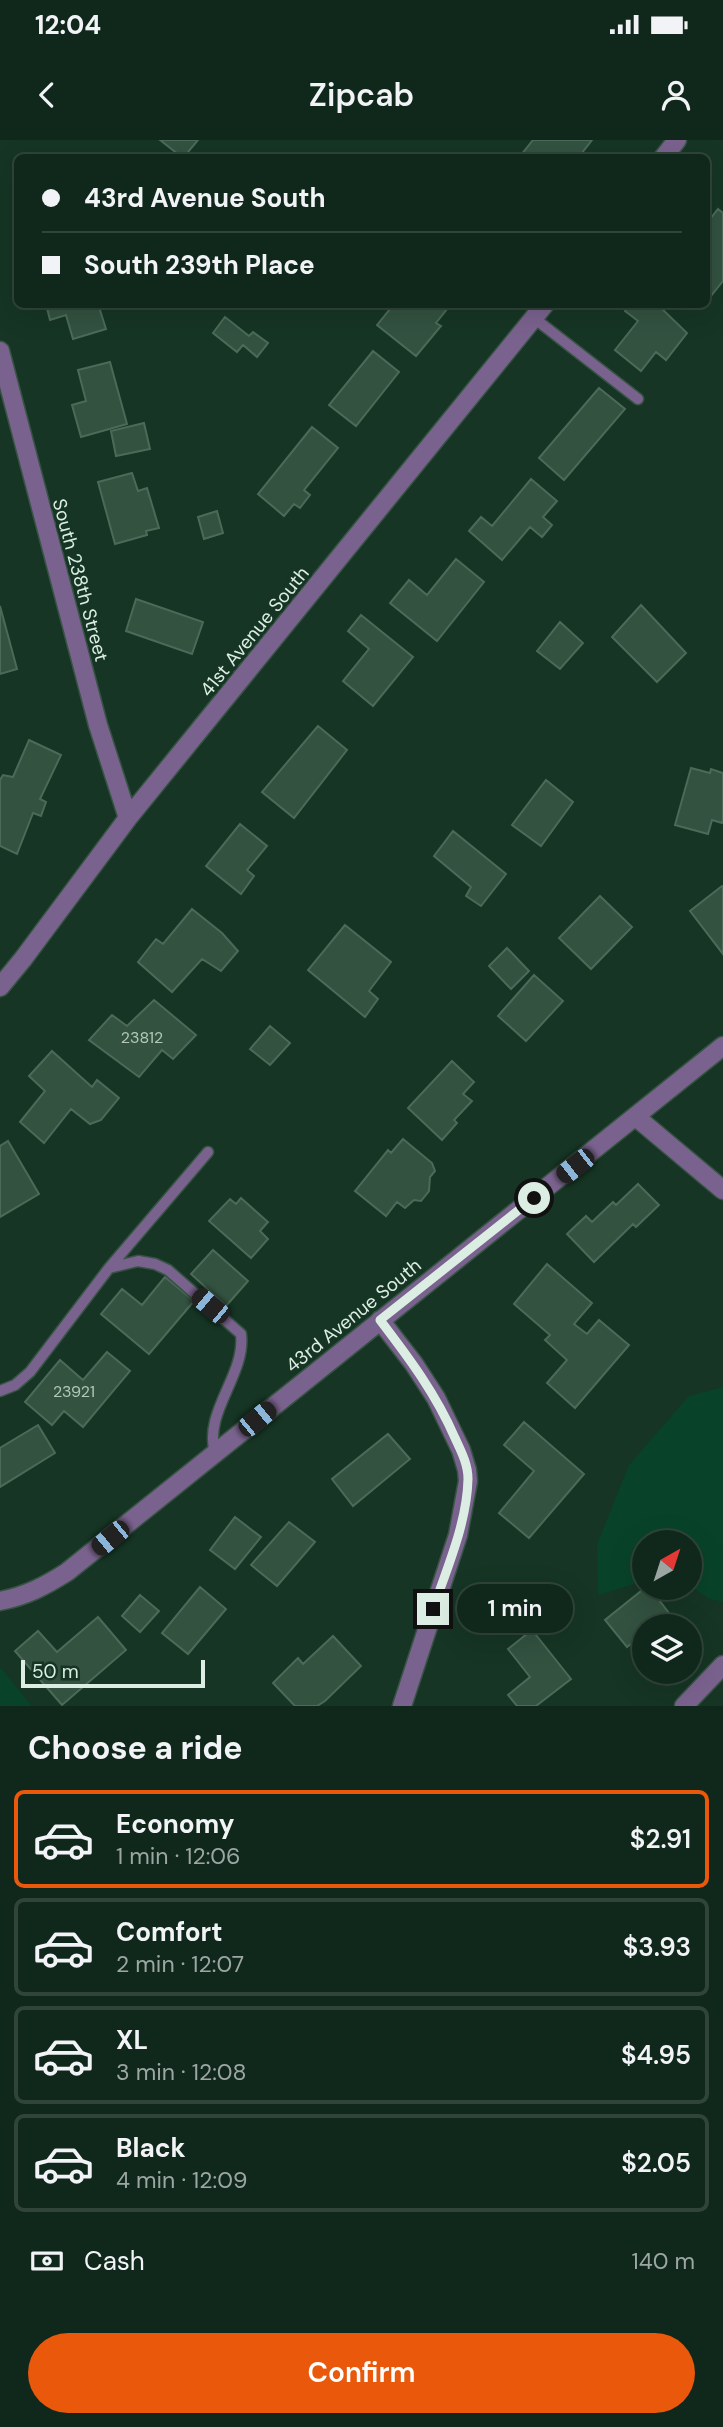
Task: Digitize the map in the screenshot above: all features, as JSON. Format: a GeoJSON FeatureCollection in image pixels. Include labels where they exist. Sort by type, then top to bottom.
{"type":"FeatureCollection","features":[{"type":"Feature","properties":{"kind":"street"},"geometry":{"type":"LineString","coordinates":[[666,154],[677,140]]}},
{"type":"Feature","properties":{"kind":"street","name":"41st Avenue South"},"geometry":{"type":"LineString","coordinates":[[0,987],[128,818],[540,312]]}},
{"type":"Feature","properties":{"kind":"street","name":"South 238th Street"},"geometry":{"type":"LineString","coordinates":[[0,351],[98,725],[128,818]]}},
{"type":"Feature","properties":{"kind":"street","name":"43rd Avenue South"},"geometry":{"type":"LineString","coordinates":[[0,1601],[42,1589],[67,1572],[723,1046]]}},
{"type":"Feature","properties":{"kind":"street"},"geometry":{"type":"LineString","coordinates":[[636,1117],[723,1190]]}},
{"type":"Feature","properties":{"kind":"street"},"geometry":{"type":"LineString","coordinates":[[380,1320],[436,1398],[461,1450],[467,1470],[458,1535],[402,1706]]}},
{"type":"Feature","properties":{"kind":"street"},"geometry":{"type":"LineString","coordinates":[[684,1706],[723,1665]]}},
{"type":"Feature","properties":{"kind":"lane"},"geometry":{"type":"LineString","coordinates":[[540,312],[638,399]]}},
{"type":"Feature","properties":{"kind":"lane"},"geometry":{"type":"LineString","coordinates":[[0,1391],[15,1385],[30,1373],[109,1268],[208,1152]]}},
{"type":"Feature","properties":{"kind":"lane"},"geometry":{"type":"LineString","coordinates":[[109,1268],[138,1261],[164,1268],[241,1334],[241,1354],[213,1427],[212,1441],[215,1452]]}},
{"type":"Feature","properties":{"kind":"green space"},"geometry":{"type":"Polygon","coordinates":[[[723,1387],[723,1602],[702,1594],[702,1530],[632,1530],[632,1585],[598,1595],[597,1545],[629,1465],[689,1396],[723,1387]]]}},
{"type":"Feature","properties":{"kind":"green space"},"geometry":{"type":"Polygon","coordinates":[[[0,1667],[32,1706],[0,1706],[0,1667]]]}},
{"type":"Feature","properties":{"kind":"building"},"geometry":{"type":"Polygon","coordinates":[[[160,140],[198,140],[186,154],[178,154],[160,140]]]}},
{"type":"Feature","properties":{"kind":"building"},"geometry":{"type":"Polygon","coordinates":[[[533,140],[592,140],[581,154],[522,154],[533,140]]]}},
{"type":"Feature","properties":{"kind":"building"},"geometry":{"type":"Polygon","coordinates":[[[718,209],[723,213],[723,281],[710,297],[710,219],[718,209]]]}},
{"type":"Feature","properties":{"kind":"building"},"geometry":{"type":"Polygon","coordinates":[[[47,308],[99,308],[106,329],[73,339],[66,315],[50,320],[47,308]]]}},
{"type":"Feature","properties":{"kind":"building"},"geometry":{"type":"Polygon","coordinates":[[[391,308],[448,308],[436,323],[441,326],[416,356],[377,325],[391,308]]]}},
{"type":"Feature","properties":{"kind":"building"},"geometry":{"type":"Polygon","coordinates":[[[627,308],[661,308],[687,333],[666,360],[656,352],[641,371],[615,350],[638,321],[625,311],[627,308]]]}},
{"type":"Feature","properties":{"kind":"building"},"geometry":{"type":"Polygon","coordinates":[[[225,317],[249,336],[253,332],[268,343],[257,357],[243,345],[237,352],[213,333],[225,317]]]}},
{"type":"Feature","properties":{"kind":"building"},"geometry":{"type":"Polygon","coordinates":[[[373,351],[399,372],[356,426],[329,405],[373,351]]]}},
{"type":"Feature","properties":{"kind":"building"},"geometry":{"type":"Polygon","coordinates":[[[110,362],[127,424],[81,437],[72,405],[86,401],[78,370],[110,362]]]}},
{"type":"Feature","properties":{"kind":"building"},"geometry":{"type":"Polygon","coordinates":[[[599,388],[625,409],[564,480],[539,458],[599,388]]]}},
{"type":"Feature","properties":{"kind":"building"},"geometry":{"type":"Polygon","coordinates":[[[144,423],[150,449],[116,456],[111,431],[144,423]]]}},
{"type":"Feature","properties":{"kind":"building"},"geometry":{"type":"Polygon","coordinates":[[[312,427],[338,448],[304,490],[310,495],[300,508],[294,504],[284,516],[258,494],[312,427]]]}},
{"type":"Feature","properties":{"kind":"building"},"geometry":{"type":"Polygon","coordinates":[[[132,473],[138,491],[147,488],[159,528],[146,531],[147,535],[115,544],[98,482],[132,473]]]}},
{"type":"Feature","properties":{"kind":"building"},"geometry":{"type":"Polygon","coordinates":[[[531,479],[557,501],[543,517],[552,525],[542,537],[530,527],[502,560],[469,531],[481,517],[492,526],[531,479]]]}},
{"type":"Feature","properties":{"kind":"building"},"geometry":{"type":"Polygon","coordinates":[[[217,511],[223,533],[204,539],[198,517],[217,511]]]}},
{"type":"Feature","properties":{"kind":"building"},"geometry":{"type":"Polygon","coordinates":[[[456,559],[484,582],[437,641],[390,603],[409,580],[427,595],[456,559]]]}},
{"type":"Feature","properties":{"kind":"building"},"geometry":{"type":"Polygon","coordinates":[[[136,599],[203,622],[192,654],[126,631],[136,599]]]}},
{"type":"Feature","properties":{"kind":"building"},"geometry":{"type":"Polygon","coordinates":[[[641,605],[686,653],[657,682],[612,637],[641,605]]]}},
{"type":"Feature","properties":{"kind":"building"},"geometry":{"type":"Polygon","coordinates":[[[0,606],[17,669],[0,674],[0,606]]]}},
{"type":"Feature","properties":{"kind":"building"},"geometry":{"type":"Polygon","coordinates":[[[361,615],[413,657],[373,706],[343,681],[369,649],[348,631],[361,615]]]}},
{"type":"Feature","properties":{"kind":"building"},"geometry":{"type":"Polygon","coordinates":[[[560,622],[583,643],[560,669],[537,651],[560,622]]]}},
{"type":"Feature","properties":{"kind":"building"},"geometry":{"type":"Polygon","coordinates":[[[318,726],[347,750],[294,818],[262,792],[318,726]]]}},
{"type":"Feature","properties":{"kind":"building"},"geometry":{"type":"Polygon","coordinates":[[[29,740],[61,755],[40,799],[46,802],[41,816],[33,813],[17,854],[0,846],[0,780],[3,775],[13,777],[29,740]]]}},
{"type":"Feature","properties":{"kind":"building"},"geometry":{"type":"Polygon","coordinates":[[[691,768],[723,773],[723,820],[722,823],[712,820],[708,834],[675,825],[691,768]]]}},
{"type":"Feature","properties":{"kind":"building"},"geometry":{"type":"Polygon","coordinates":[[[546,780],[573,802],[541,846],[512,825],[546,780]]]}},
{"type":"Feature","properties":{"kind":"building"},"geometry":{"type":"Polygon","coordinates":[[[240,824],[267,846],[247,870],[254,876],[241,894],[206,866],[240,824]]]}},
{"type":"Feature","properties":{"kind":"building"},"geometry":{"type":"Polygon","coordinates":[[[453,831],[506,874],[481,906],[466,896],[471,887],[434,856],[453,831]]]}},
{"type":"Feature","properties":{"kind":"building"},"geometry":{"type":"Polygon","coordinates":[[[723,887],[723,954],[690,911],[723,887]]]}},
{"type":"Feature","properties":{"kind":"building"},"geometry":{"type":"Polygon","coordinates":[[[600,896],[632,927],[591,969],[559,938],[600,896]]]}},
{"type":"Feature","properties":{"kind":"building"},"geometry":{"type":"Polygon","coordinates":[[[192,909],[222,933],[238,951],[221,971],[202,959],[172,992],[138,962],[156,939],[163,944],[192,909]]]}},
{"type":"Feature","properties":{"kind":"building"},"geometry":{"type":"Polygon","coordinates":[[[345,925],[391,962],[369,991],[378,999],[365,1017],[308,970],[345,925]]]}},
{"type":"Feature","properties":{"kind":"building"},"geometry":{"type":"Polygon","coordinates":[[[507,948],[529,971],[511,989],[489,966],[507,948]]]}},
{"type":"Feature","properties":{"kind":"building"},"geometry":{"type":"Polygon","coordinates":[[[534,975],[563,1001],[526,1041],[498,1016],[534,975]]]}},
{"type":"Feature","properties":{"kind":"building"},"geometry":{"type":"Polygon","coordinates":[[[154,1000],[196,1035],[173,1059],[162,1050],[139,1077],[89,1040],[112,1015],[127,1026],[154,1000]]]}},
{"type":"Feature","properties":{"kind":"building"},"geometry":{"type":"Polygon","coordinates":[[[270,1026],[290,1043],[270,1065],[250,1049],[270,1026]]]}},
{"type":"Feature","properties":{"kind":"building"},"geometry":{"type":"Polygon","coordinates":[[[52,1051],[92,1087],[97,1080],[119,1098],[101,1120],[90,1124],[71,1109],[44,1143],[20,1122],[45,1091],[29,1076],[52,1051]]]}},
{"type":"Feature","properties":{"kind":"building"},"geometry":{"type":"Polygon","coordinates":[[[452,1061],[474,1082],[463,1094],[472,1101],[454,1120],[457,1123],[442,1140],[408,1108],[452,1061]]]}},
{"type":"Feature","properties":{"kind":"building"},"geometry":{"type":"Polygon","coordinates":[[[403,1139],[432,1163],[435,1171],[430,1177],[429,1191],[421,1201],[414,1200],[405,1208],[397,1202],[386,1216],[355,1191],[388,1150],[391,1153],[403,1139]]]}},
{"type":"Feature","properties":{"kind":"building"},"geometry":{"type":"Polygon","coordinates":[[[8,1141],[39,1194],[0,1217],[0,1146],[8,1141]]]}},
{"type":"Feature","properties":{"kind":"building"},"geometry":{"type":"Polygon","coordinates":[[[638,1184],[659,1205],[636,1227],[633,1224],[594,1262],[567,1234],[586,1216],[592,1222],[613,1202],[616,1205],[638,1184]]]}},
{"type":"Feature","properties":{"kind":"building"},"geometry":{"type":"Polygon","coordinates":[[[241,1198],[268,1222],[260,1231],[268,1239],[251,1258],[209,1221],[230,1199],[236,1204],[241,1198]]]}},
{"type":"Feature","properties":{"kind":"building"},"geometry":{"type":"Polygon","coordinates":[[[213,1250],[248,1281],[226,1306],[191,1274],[213,1250]]]}},
{"type":"Feature","properties":{"kind":"building"},"geometry":{"type":"Polygon","coordinates":[[[547,1264],[592,1303],[574,1324],[587,1334],[599,1320],[629,1345],[575,1408],[547,1383],[567,1360],[545,1340],[550,1335],[514,1304],[547,1264]]]}},
{"type":"Feature","properties":{"kind":"building"},"geometry":{"type":"Polygon","coordinates":[[[165,1277],[194,1301],[149,1354],[101,1314],[122,1289],[142,1305],[165,1277]]]}},
{"type":"Feature","properties":{"kind":"building"},"geometry":{"type":"Polygon","coordinates":[[[107,1352],[130,1371],[83,1427],[64,1411],[52,1425],[25,1402],[60,1360],[83,1380],[107,1352]]]}},
{"type":"Feature","properties":{"kind":"building"},"geometry":{"type":"Polygon","coordinates":[[[524,1422],[584,1474],[529,1538],[499,1513],[534,1471],[504,1445],[524,1422]]]}},
{"type":"Feature","properties":{"kind":"building"},"geometry":{"type":"Polygon","coordinates":[[[38,1425],[55,1453],[0,1487],[0,1448],[38,1425]]]}},
{"type":"Feature","properties":{"kind":"building"},"geometry":{"type":"Polygon","coordinates":[[[388,1434],[410,1459],[353,1506],[332,1479],[388,1434]]]}},
{"type":"Feature","properties":{"kind":"building"},"geometry":{"type":"Polygon","coordinates":[[[235,1517],[261,1537],[235,1569],[210,1550],[235,1517]]]}},
{"type":"Feature","properties":{"kind":"building"},"geometry":{"type":"Polygon","coordinates":[[[289,1522],[315,1542],[277,1586],[251,1565],[289,1522]]]}},
{"type":"Feature","properties":{"kind":"building"},"geometry":{"type":"Polygon","coordinates":[[[200,1587],[226,1609],[188,1654],[162,1633],[200,1587]]]}},
{"type":"Feature","properties":{"kind":"building"},"geometry":{"type":"Polygon","coordinates":[[[140,1595],[159,1611],[140,1632],[122,1616],[140,1595]]]}},
{"type":"Feature","properties":{"kind":"building"},"geometry":{"type":"Polygon","coordinates":[[[632,1598],[659,1600],[669,1613],[632,1614],[632,1643],[627,1647],[605,1620],[632,1598]]]}},
{"type":"Feature","properties":{"kind":"building"},"geometry":{"type":"Polygon","coordinates":[[[98,1617],[126,1650],[62,1705],[15,1651],[38,1631],[57,1652],[98,1617]]]}},
{"type":"Feature","properties":{"kind":"building"},"geometry":{"type":"Polygon","coordinates":[[[532,1630],[571,1679],[536,1706],[517,1706],[508,1695],[530,1677],[508,1649],[532,1630]]]}},
{"type":"Feature","properties":{"kind":"building"},"geometry":{"type":"Polygon","coordinates":[[[333,1636],[361,1666],[317,1706],[295,1706],[273,1683],[298,1658],[303,1664],[333,1636]]]}},
{"type":"Feature","properties":{"kind":"route"},"geometry":{"type":"LineString","coordinates":[[433,1609],[458,1535],[468,1481],[467,1470],[461,1450],[436,1398],[380,1320],[534,1198]]}}]}
